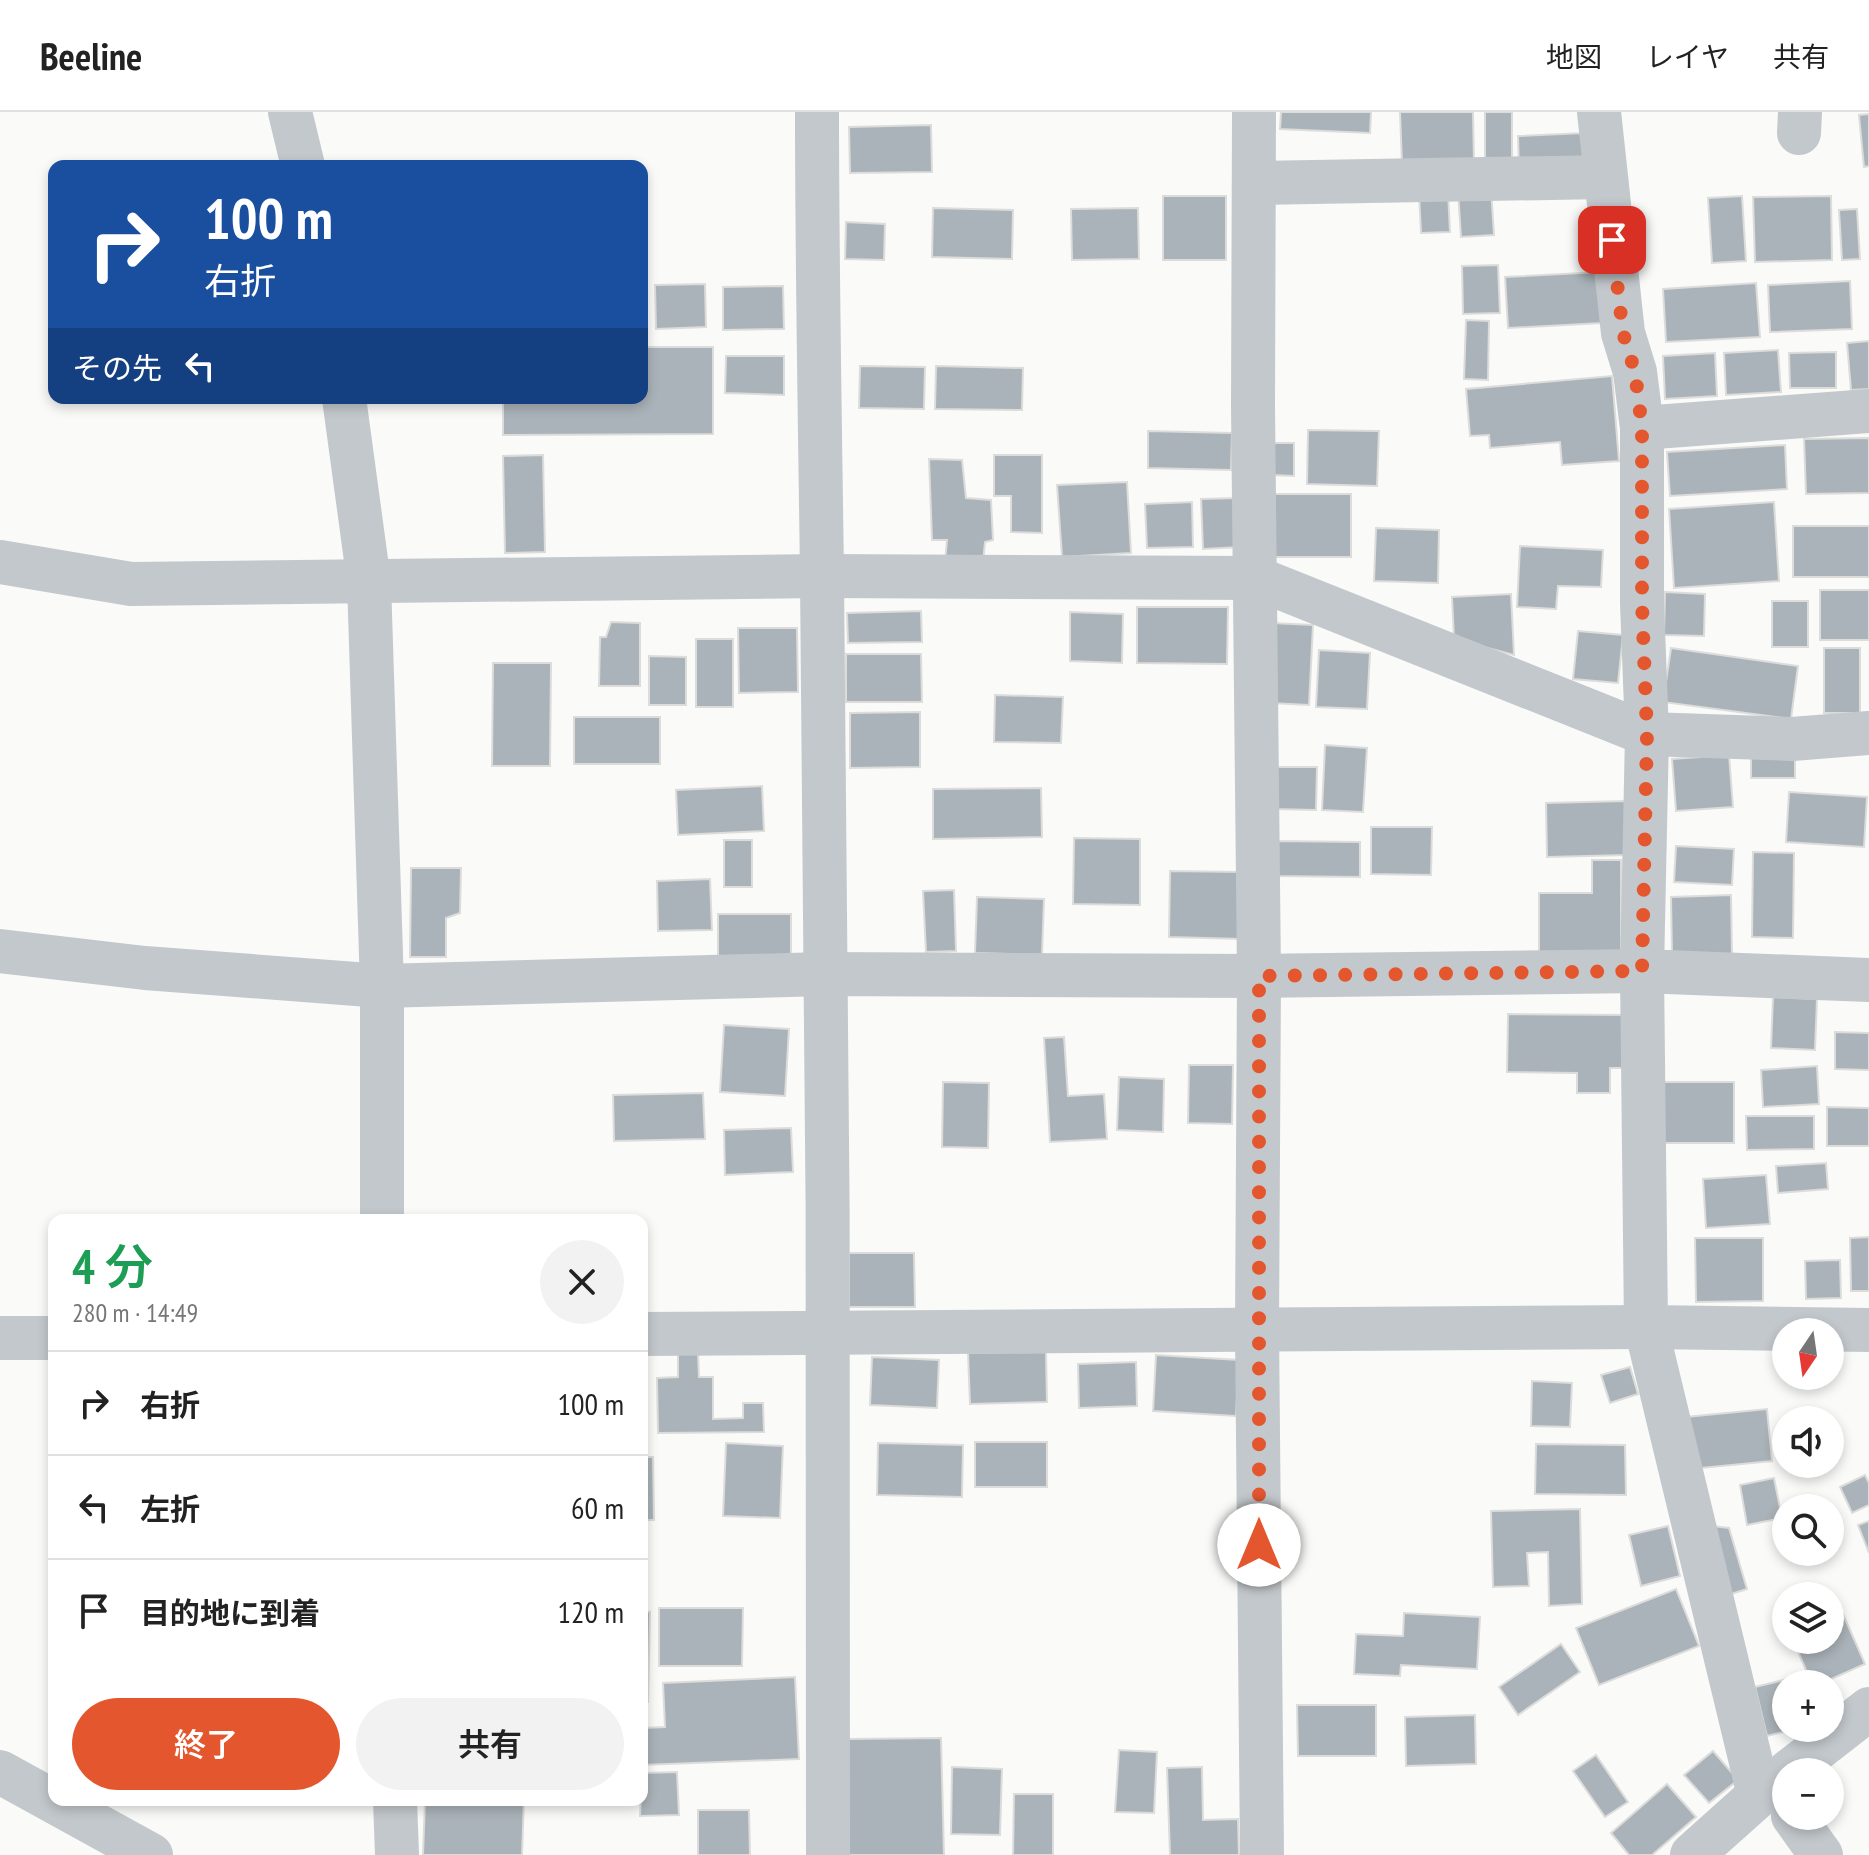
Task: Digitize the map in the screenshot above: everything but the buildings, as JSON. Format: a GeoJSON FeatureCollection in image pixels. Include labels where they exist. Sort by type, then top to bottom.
{"type":"FeatureCollection","features":[{"type":"Feature","properties":{"kind":"street"},"geometry":{"type":"LineString","coordinates":[[290,112],[302,160]]}},
{"type":"Feature","properties":{"kind":"street"},"geometry":{"type":"LineString","coordinates":[[817,112],[829,1333],[828,1855]]}},
{"type":"Feature","properties":{"kind":"street"},"geometry":{"type":"LineString","coordinates":[[1254,112],[1253,406],[1259,976],[1257,1329],[1262,1855]]}},
{"type":"Feature","properties":{"kind":"street"},"geometry":{"type":"LineString","coordinates":[[1599,112],[1623,333],[1635,372],[1642,428],[1642,603],[1647,734],[1642,971],[1646,1327],[1772,1764]]}},
{"type":"Feature","properties":{"kind":"street"},"geometry":{"type":"LineString","coordinates":[[1256,183],[1605,177]]}},
{"type":"Feature","properties":{"kind":"street"},"geometry":{"type":"LineString","coordinates":[[345,404],[369,582],[382,986],[382,1214]]}},
{"type":"Feature","properties":{"kind":"street"},"geometry":{"type":"LineString","coordinates":[[1642,428],[1869,411]]}},
{"type":"Feature","properties":{"kind":"street"},"geometry":{"type":"LineString","coordinates":[[0,562],[131,584],[822,576],[1256,578],[1647,734],[1792,739],[1869,733]]}},
{"type":"Feature","properties":{"kind":"street"},"geometry":{"type":"LineString","coordinates":[[0,951],[145,968],[382,986],[824,974],[1259,976],[1642,971],[1869,980]]}},
{"type":"Feature","properties":{"kind":"street"},"geometry":{"type":"LineString","coordinates":[[648,1334],[1646,1327],[1869,1330]]}},
{"type":"Feature","properties":{"kind":"street"},"geometry":{"type":"LineString","coordinates":[[0,1338],[48,1338]]}},
{"type":"Feature","properties":{"kind":"street"},"geometry":{"type":"LineString","coordinates":[[1816,1758],[1869,1709]]}},
{"type":"Feature","properties":{"kind":"street"},"geometry":{"type":"LineString","coordinates":[[0,1772],[48,1798]]}},
{"type":"Feature","properties":{"kind":"street"},"geometry":{"type":"LineString","coordinates":[[1692,1855],[1772,1798]]}},
{"type":"Feature","properties":{"kind":"street"},"geometry":{"type":"LineString","coordinates":[[62,1806],[151,1855]]}},
{"type":"Feature","properties":{"kind":"street"},"geometry":{"type":"LineString","coordinates":[[395,1806],[397,1855]]}},
{"type":"Feature","properties":{"kind":"street"},"geometry":{"type":"LineString","coordinates":[[1805,1830],[1821,1855]]}},
{"type":"Feature","properties":{"kind":"route"},"geometry":{"type":"LineString","coordinates":[[1259,1545],[1259,976],[1642,971],[1647,734],[1642,603],[1642,428],[1635,372],[1623,333],[1612,240]]}}]}
